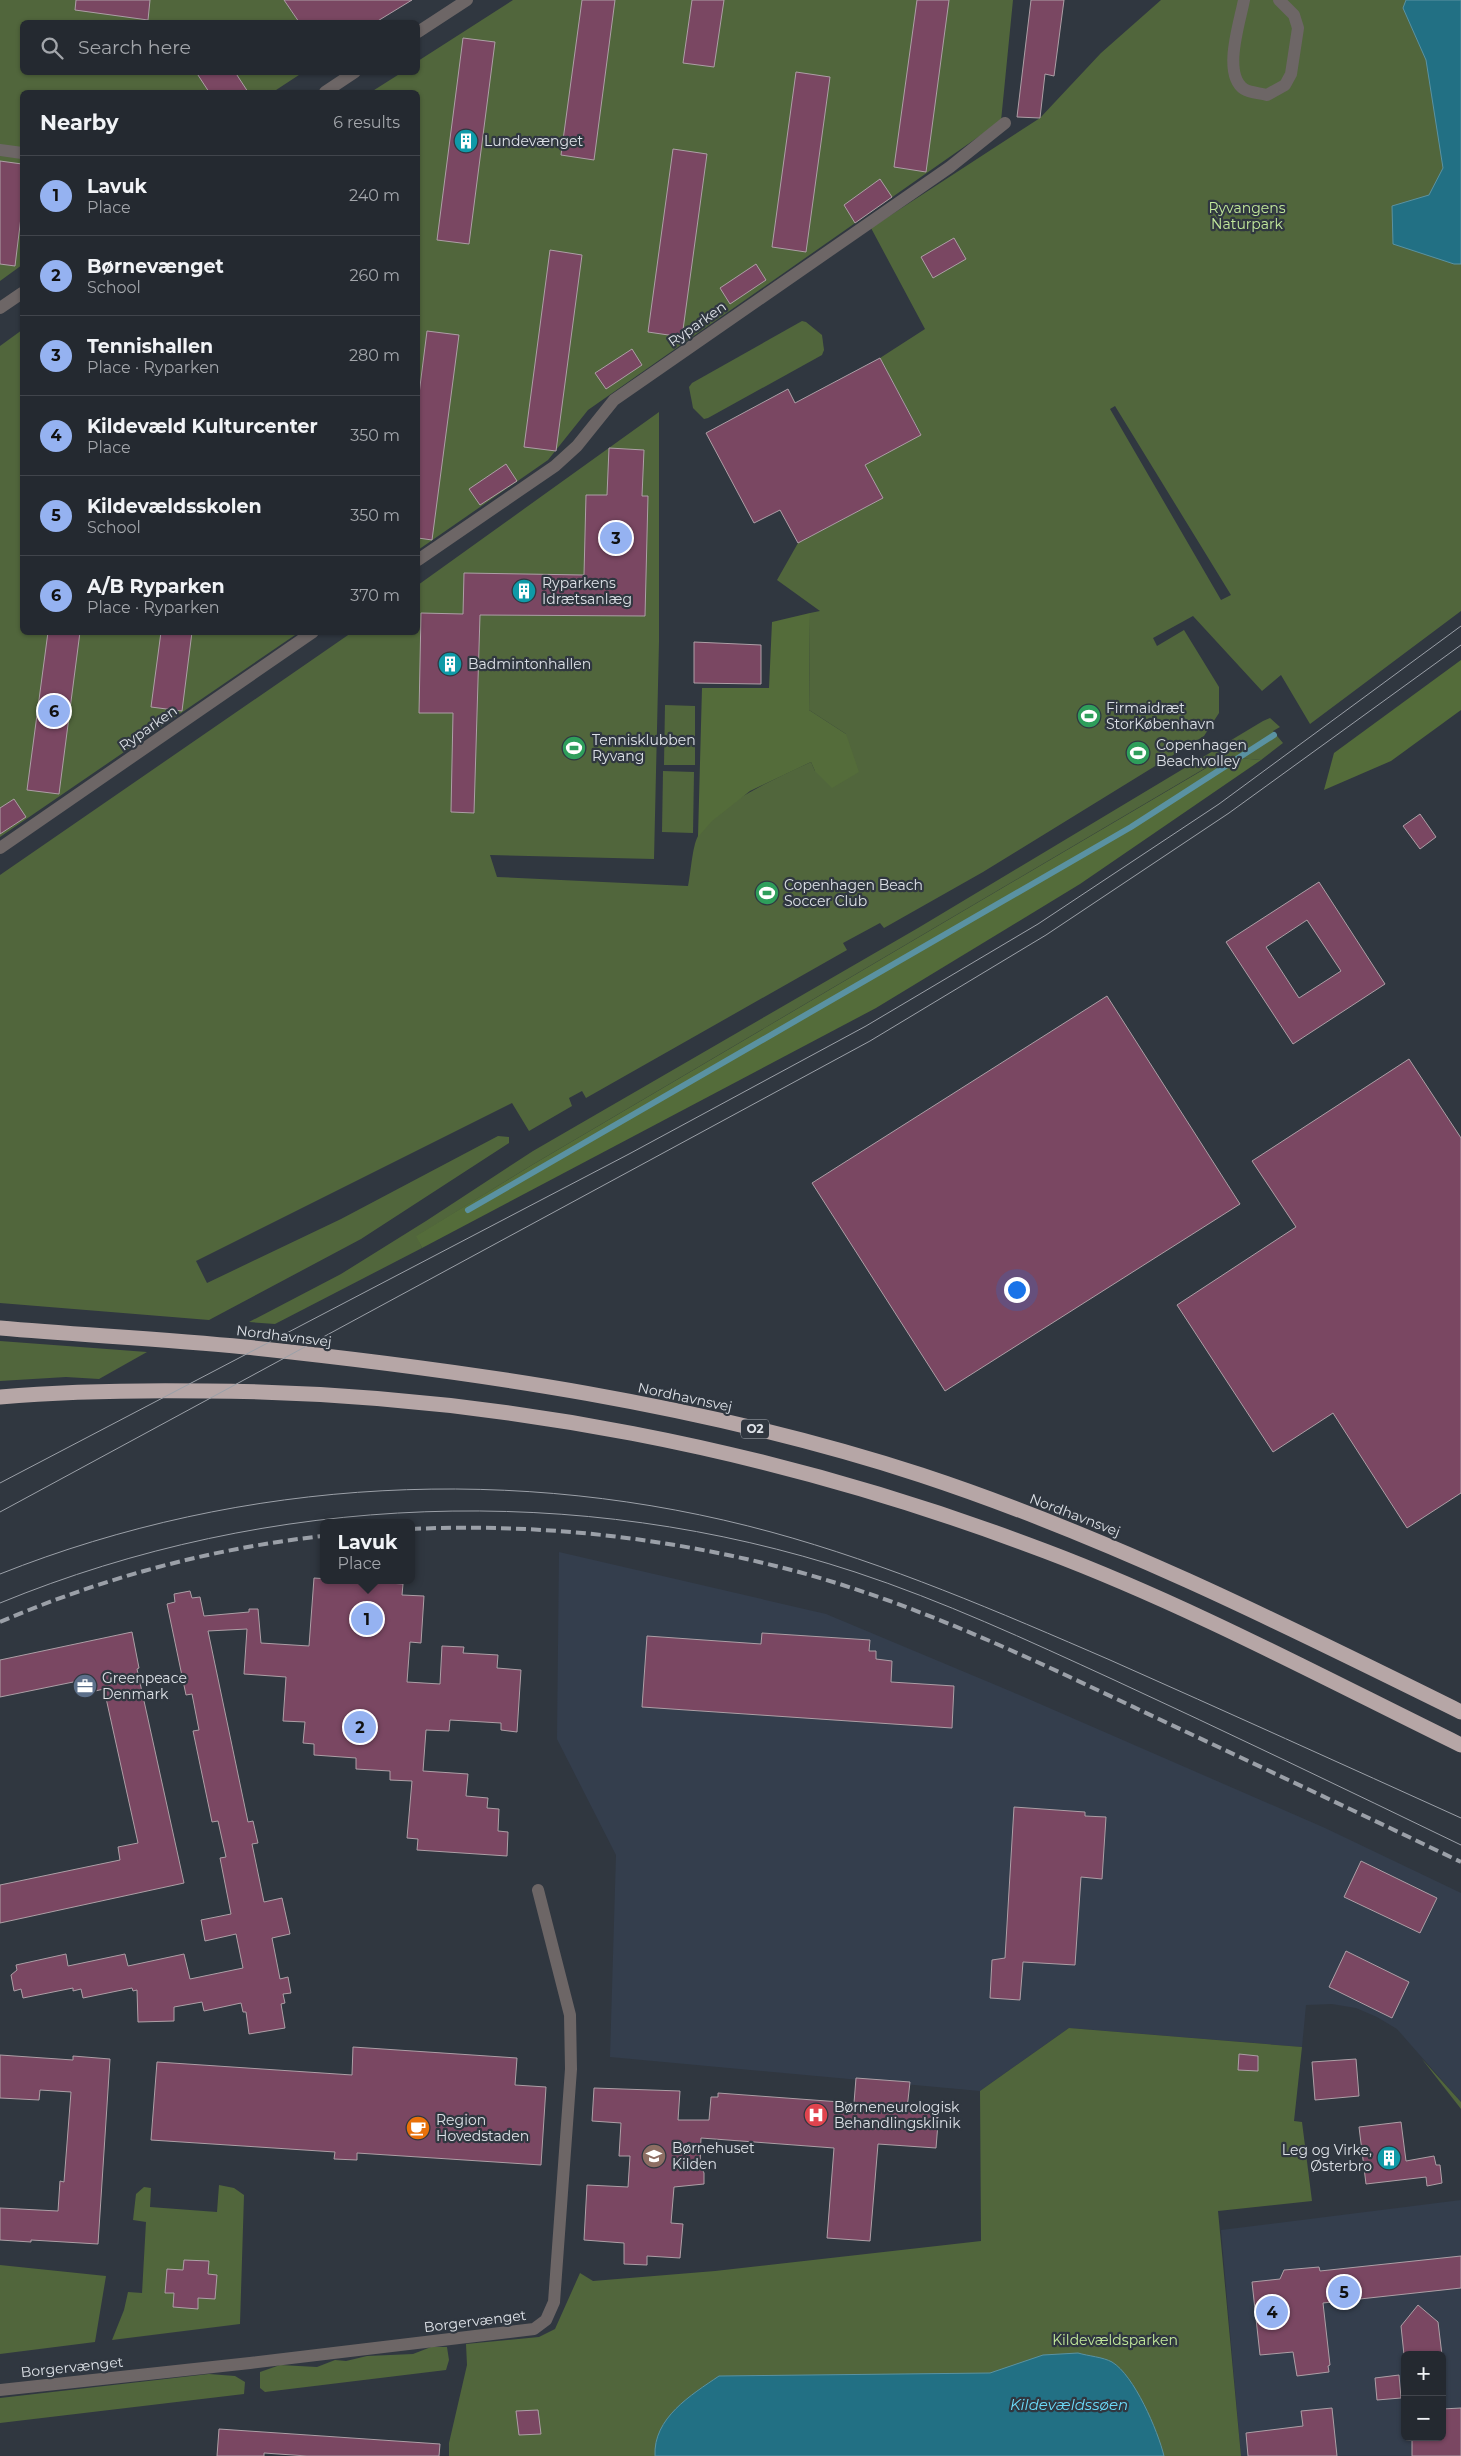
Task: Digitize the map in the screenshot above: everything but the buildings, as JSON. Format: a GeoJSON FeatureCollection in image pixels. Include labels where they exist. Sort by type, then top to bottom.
{"type":"FeatureCollection","features":[{"type":"Feature","properties":{"kind":"highway","name":"Nordhavnsvej"},"geometry":{"type":"LineString","coordinates":[[0,1328],[242,1347],[442,1371],[570,1390],[661,1408],[818,1445],[940,1482],[1048,1521],[1133,1555],[1242,1605],[1461,1712]]}},
{"type":"Feature","properties":{"kind":"highway","name":"O2"},"geometry":{"type":"LineString","coordinates":[[0,1398],[145,1390],[259,1391],[334,1395],[505,1412],[599,1426],[686,1443],[798,1470],[881,1494],[1046,1552],[1120,1582],[1229,1632],[1461,1745]]}},
{"type":"Feature","properties":{"kind":"street"},"geometry":{"type":"LineString","coordinates":[[420,31],[467,0]]}},
{"type":"Feature","properties":{"kind":"street"},"geometry":{"type":"LineString","coordinates":[[1244,0],[1232,65],[1236,80],[1245,90],[1267,95],[1285,85],[1291,74],[1298,28],[1294,15],[1279,0]]}},
{"type":"Feature","properties":{"kind":"street"},"geometry":{"type":"LineString","coordinates":[[328,90],[350,75]]}},
{"type":"Feature","properties":{"kind":"street","name":"Ryparken"},"geometry":{"type":"LineString","coordinates":[[420,559],[556,466],[577,446],[614,400],[950,167],[1005,123]]}},
{"type":"Feature","properties":{"kind":"street"},"geometry":{"type":"LineString","coordinates":[[0,150],[20,153]]}},
{"type":"Feature","properties":{"kind":"street"},"geometry":{"type":"LineString","coordinates":[[0,308],[20,294]]}},
{"type":"Feature","properties":{"kind":"street","name":"Ryparken"},"geometry":{"type":"LineString","coordinates":[[0,848],[309,635]]}},
{"type":"Feature","properties":{"kind":"street","name":"Borgervænget"},"geometry":{"type":"LineString","coordinates":[[0,2390],[250,2363],[534,2329],[546,2320],[554,2302],[571,2068],[570,2015],[538,1890]]}},
{"type":"Feature","properties":{"kind":"shaded area"},"geometry":{"type":"Polygon","coordinates":[[[559,1552],[826,1614],[1010,1691],[1325,1828],[1461,1893],[1461,2102],[1397,2029],[1377,2017],[1356,2008],[1332,2004],[1306,2005],[1302,2047],[1069,2028],[980,2091],[610,2057],[616,1855],[557,1739],[559,1552]]]}},
{"type":"Feature","properties":{"kind":"shaded area"},"geometry":{"type":"Polygon","coordinates":[[[1461,2200],[1461,2456],[1241,2456],[1221,2230],[1461,2200]]]}},
{"type":"Feature","properties":{"kind":"green space"},"geometry":{"type":"Polygon","coordinates":[[[0,0],[284,0],[298,20],[20,20],[20,75],[299,75],[276,90],[20,90],[20,266],[0,281],[0,0]]]}},
{"type":"Feature","properties":{"kind":"green space"},"geometry":{"type":"Polygon","coordinates":[[[513,0],[1013,0],[1001,121],[588,410],[548,460],[420,549],[420,90],[374,90],[398,75],[420,75],[420,60],[513,0]]]}},
{"type":"Feature","properties":{"kind":"green space","name":"Ryvangens Naturpark"},"geometry":{"type":"Polygon","coordinates":[[[1161,0],[1461,0],[1461,611],[1310,724],[1281,675],[1262,691],[1193,616],[1153,638],[1157,646],[1184,630],[1219,687],[1219,713],[1204,736],[983,872],[884,928],[880,923],[843,943],[847,950],[586,1098],[582,1091],[569,1098],[572,1106],[529,1131],[512,1103],[196,1261],[207,1283],[341,1219],[498,1136],[509,1137],[509,1143],[361,1239],[209,1320],[0,1303],[0,875],[348,635],[420,635],[420,584],[659,412],[659,642],[654,859],[490,855],[497,877],[688,886],[696,841],[707,824],[734,802],[782,776],[811,762],[815,771],[846,734],[809,710],[810,613],[820,611],[777,580],[798,543],[883,498],[865,465],[921,434],[880,358],[925,329],[871,228],[1040,118],[1101,53],[1161,0]],[[1115,406],[1110,409],[1221,600],[1231,595],[1115,406]]]}},
{"type":"Feature","properties":{"kind":"green space"},"geometry":{"type":"Polygon","coordinates":[[[802,321],[822,335],[824,350],[822,355],[708,418],[704,419],[693,408],[689,387],[692,383],[802,321]]]}},
{"type":"Feature","properties":{"kind":"green space"},"geometry":{"type":"Polygon","coordinates":[[[20,331],[20,635],[295,635],[0,837],[0,346],[20,331]]]}},
{"type":"Feature","properties":{"kind":"green space"},"geometry":{"type":"Polygon","coordinates":[[[810,613],[809,710],[846,734],[859,772],[832,788],[815,771],[811,762],[750,791],[712,821],[698,837],[702,688],[769,688],[772,622],[810,613]]]}},
{"type":"Feature","properties":{"kind":"green space"},"geometry":{"type":"Polygon","coordinates":[[[1461,660],[1461,710],[1391,761],[1324,790],[1334,753],[1461,660]]]}},
{"type":"Feature","properties":{"kind":"green space"},"geometry":{"type":"Polygon","coordinates":[[[665,705],[695,706],[695,765],[664,765],[665,705]]]}},
{"type":"Feature","properties":{"kind":"green space"},"geometry":{"type":"Polygon","coordinates":[[[1270,718],[1280,727],[1273,731],[1283,743],[1261,760],[1224,757],[532,1165],[417,1236],[422,1248],[275,1324],[249,1322],[341,1274],[533,1151],[918,928],[1270,718]]]}},
{"type":"Feature","properties":{"kind":"green space"},"geometry":{"type":"Polygon","coordinates":[[[1225,757],[1261,760],[1080,884],[876,1008],[422,1248],[416,1236],[532,1165],[1225,757]]]}},
{"type":"Feature","properties":{"kind":"green space"},"geometry":{"type":"Polygon","coordinates":[[[663,771],[694,772],[693,833],[662,832],[663,771]]]}},
{"type":"Feature","properties":{"kind":"green space"},"geometry":{"type":"Polygon","coordinates":[[[0,1341],[147,1352],[99,1379],[66,1377],[0,1381],[0,1341]]]}},
{"type":"Feature","properties":{"kind":"green space","name":"Kildevældsparken"},"geometry":{"type":"Polygon","coordinates":[[[1069,2028],[1302,2047],[1294,2121],[1302,2122],[1312,2201],[1218,2211],[1241,2456],[449,2456],[449,2443],[467,2365],[466,2344],[539,2337],[555,2329],[580,2273],[593,2281],[715,2271],[981,2241],[980,2091],[1069,2028]]]}},
{"type":"Feature","properties":{"kind":"green space"},"geometry":{"type":"Polygon","coordinates":[[[1422,2059],[1461,2102],[1461,2109],[1422,2059]]]}},
{"type":"Feature","properties":{"kind":"green space"},"geometry":{"type":"Polygon","coordinates":[[[219,2185],[234,2188],[244,2195],[240,2324],[112,2340],[124,2310],[128,2292],[142,2293],[146,2222],[133,2220],[136,2194],[144,2187],[151,2188],[150,2207],[217,2212],[219,2185]]]}},
{"type":"Feature","properties":{"kind":"green space"},"geometry":{"type":"Polygon","coordinates":[[[0,2265],[106,2276],[95,2342],[0,2354],[0,2265]]]}},
{"type":"Feature","properties":{"kind":"green space"},"geometry":{"type":"Polygon","coordinates":[[[431,2347],[447,2347],[449,2360],[446,2370],[265,2392],[260,2388],[260,2372],[280,2365],[317,2367],[335,2360],[346,2361],[367,2356],[413,2354],[431,2347]]]}},
{"type":"Feature","properties":{"kind":"green space"},"geometry":{"type":"Polygon","coordinates":[[[209,2374],[235,2376],[245,2382],[244,2394],[0,2423],[0,2398],[209,2374]]]}},
{"type":"Feature","properties":{"kind":"water"},"geometry":{"type":"Polygon","coordinates":[[[1406,0],[1461,0],[1461,264],[1454,264],[1393,244],[1392,206],[1429,195],[1443,168],[1426,60],[1403,8],[1406,0]]]}},
{"type":"Feature","properties":{"kind":"water","name":"Kildevældssøen"},"geometry":{"type":"Polygon","coordinates":[[[1078,2353],[1112,2362],[1129,2379],[1151,2419],[1164,2456],[655,2456],[656,2442],[660,2430],[667,2419],[686,2400],[719,2376],[990,2373],[1043,2355],[1078,2353]]]}},
{"type":"Feature","properties":{"kind":"waterway"},"geometry":{"type":"LineString","coordinates":[[468,1210],[1131,827],[1274,735]]}},
{"type":"Feature","properties":{"kind":"tram line"},"geometry":{"type":"LineString","coordinates":[[0,1483],[629,1154],[866,1026],[1038,924],[1219,804],[1461,626]]}},
{"type":"Feature","properties":{"kind":"tram line"},"geometry":{"type":"LineString","coordinates":[[0,1512],[870,1041],[1046,935],[1229,813],[1461,645]]}},
{"type":"Feature","properties":{"kind":"tram line"},"geometry":{"type":"LineString","coordinates":[[0,1574],[93,1542],[188,1517],[284,1500],[382,1491],[480,1489],[578,1496],[675,1510],[771,1532],[815,1545],[943,1590],[1110,1660],[1461,1818]]}},
{"type":"Feature","properties":{"kind":"tram line"},"geometry":{"type":"LineString","coordinates":[[330,1519],[425,1512],[534,1513],[643,1523],[750,1543],[855,1572],[953,1608],[1017,1636],[1243,1740],[1461,1845]]}},
{"type":"Feature","properties":{"kind":"tram line"},"geometry":{"type":"LineString","coordinates":[[0,1603],[103,1566],[209,1539],[320,1520]]}},
{"type":"Feature","properties":{"kind":"railway"},"geometry":{"type":"LineString","coordinates":[[415,1529],[509,1528],[558,1531],[655,1542],[751,1560],[844,1585],[931,1617],[1016,1652],[1461,1862]]}},
{"type":"Feature","properties":{"kind":"railway"},"geometry":{"type":"LineString","coordinates":[[0,1622],[78,1592],[158,1567],[240,1548],[320,1536]]}},
{"type":"Feature","properties":{"kind":"place","name":"Lundevænget"},"geometry":{"type":"Point","coordinates":[466,141]}},
{"type":"Feature","properties":{"kind":"place","name":"Tennishallen"},"geometry":{"type":"Point","coordinates":[616,538]}},
{"type":"Feature","properties":{"kind":"place","name":"Ryparkens Idrætsanlæg"},"geometry":{"type":"Point","coordinates":[524,591]}},
{"type":"Feature","properties":{"kind":"place","name":"Badmintonhallen"},"geometry":{"type":"Point","coordinates":[450,664]}},
{"type":"Feature","properties":{"kind":"place","name":"A/B Ryparken"},"geometry":{"type":"Point","coordinates":[54,711]}},
{"type":"Feature","properties":{"kind":"place","name":"Firmaidræt StorKøbenhavn"},"geometry":{"type":"Point","coordinates":[1089,716]}},
{"type":"Feature","properties":{"kind":"place","name":"Tennisklubben Ryvang"},"geometry":{"type":"Point","coordinates":[574,748]}},
{"type":"Feature","properties":{"kind":"place","name":"Copenhagen Beachvolley"},"geometry":{"type":"Point","coordinates":[1138,753]}},
{"type":"Feature","properties":{"kind":"place","name":"Copenhagen Beach Soccer Club"},"geometry":{"type":"Point","coordinates":[767,893]}},
{"type":"Feature","properties":{"kind":"place","name":"Lavuk"},"geometry":{"type":"Point","coordinates":[367,1619]}},
{"type":"Feature","properties":{"kind":"place","name":"Greenpeace Denmark"},"geometry":{"type":"Point","coordinates":[85,1686]}},
{"type":"Feature","properties":{"kind":"place","name":"Børnevænget"},"geometry":{"type":"Point","coordinates":[360,1727]}},
{"type":"Feature","properties":{"kind":"place","name":"Børneneurologisk Behandlingsklinik"},"geometry":{"type":"Point","coordinates":[816,2115]}},
{"type":"Feature","properties":{"kind":"place","name":"Region Hovedstaden"},"geometry":{"type":"Point","coordinates":[418,2128]}},
{"type":"Feature","properties":{"kind":"place","name":"Børnehuset Kilden"},"geometry":{"type":"Point","coordinates":[654,2156]}},
{"type":"Feature","properties":{"kind":"place","name":"Leg og Virke, Østerbro"},"geometry":{"type":"Point","coordinates":[1389,2158]}},
{"type":"Feature","properties":{"kind":"place","name":"Kildevældsskolen"},"geometry":{"type":"Point","coordinates":[1344,2292]}},
{"type":"Feature","properties":{"kind":"place","name":"Kildevæld Kulturcenter"},"geometry":{"type":"Point","coordinates":[1272,2312]}}]}
